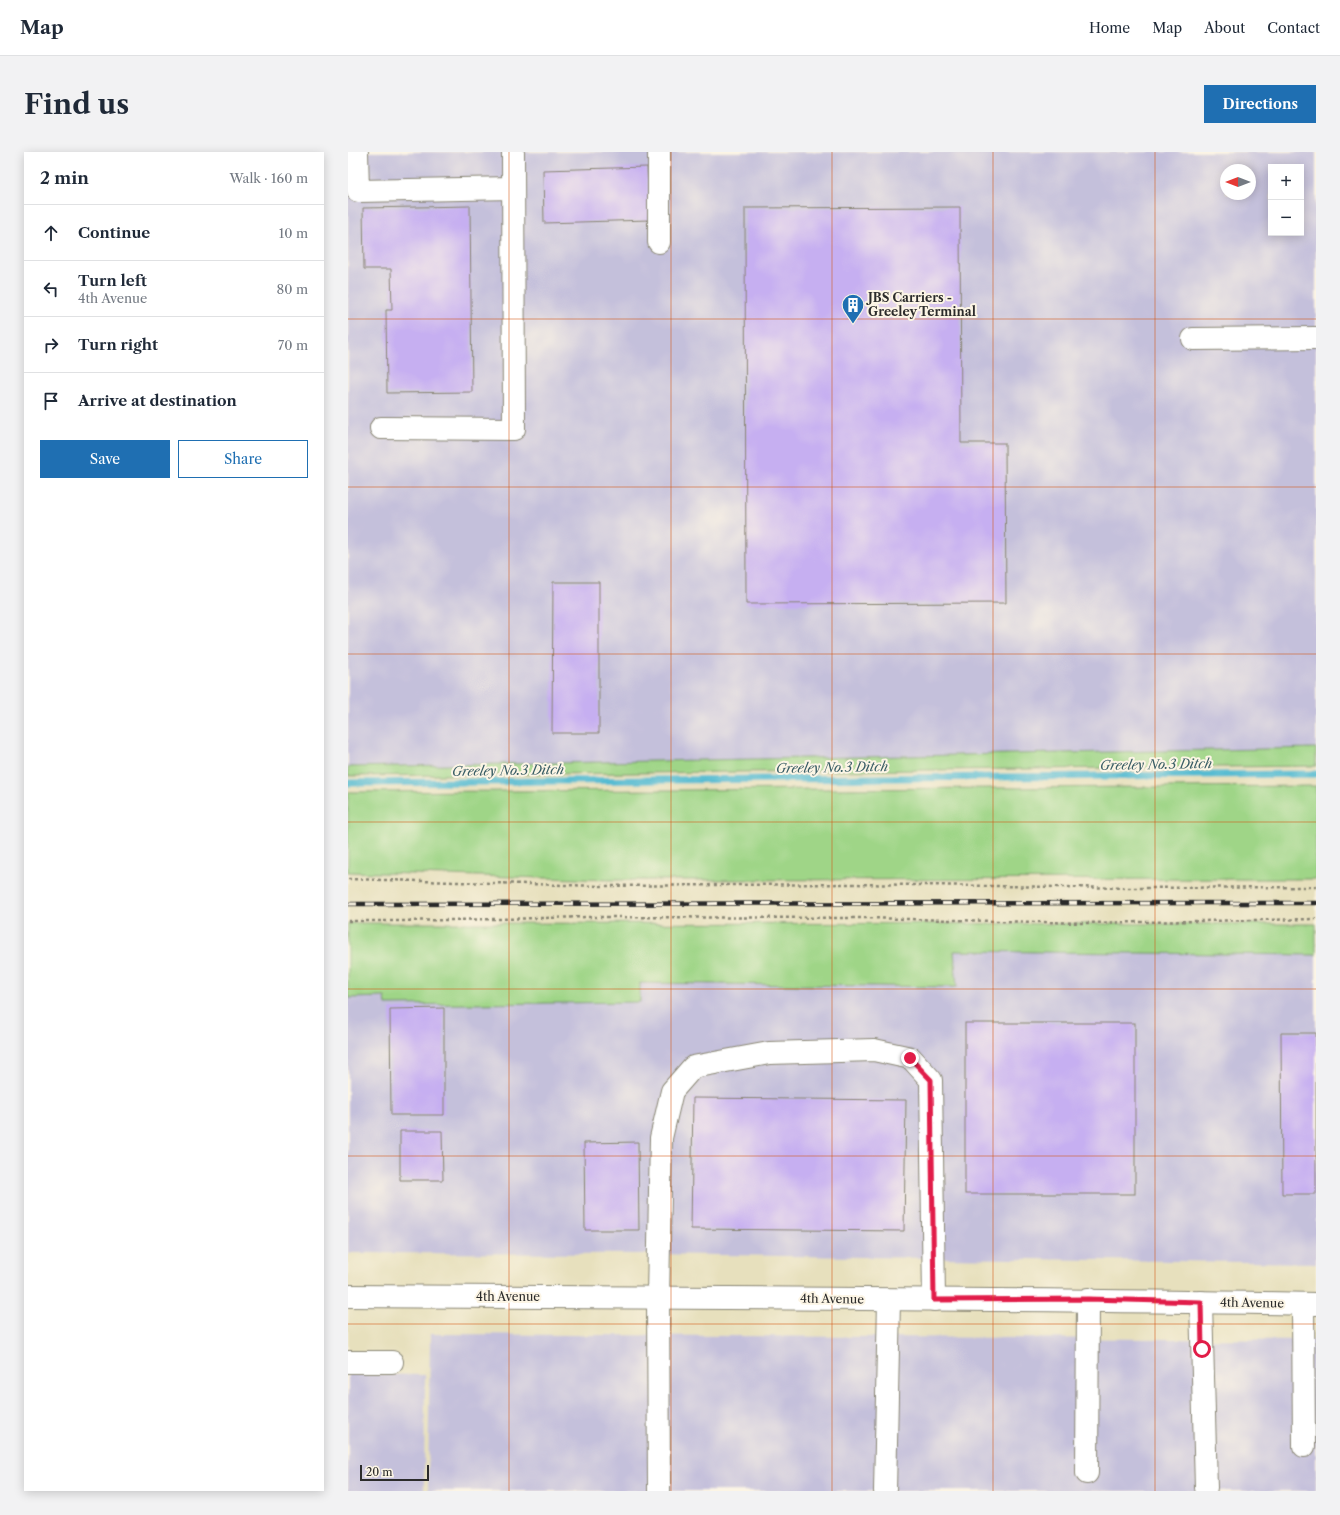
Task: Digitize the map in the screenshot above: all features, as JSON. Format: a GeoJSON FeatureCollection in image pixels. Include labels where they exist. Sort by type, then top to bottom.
{"type":"FeatureCollection","features":[{"type":"Feature","properties":{"kind":"street"},"geometry":{"type":"LineString","coordinates":[[356,152],[358,191],[513,188]]}},
{"type":"Feature","properties":{"kind":"street"},"geometry":{"type":"LineString","coordinates":[[381,428],[514,429],[513,152]]}},
{"type":"Feature","properties":{"kind":"street"},"geometry":{"type":"LineString","coordinates":[[659,152],[659,242]]}},
{"type":"Feature","properties":{"kind":"street"},"geometry":{"type":"LineString","coordinates":[[1193,339],[1316,338]]}},
{"type":"Feature","properties":{"kind":"street"},"geometry":{"type":"LineString","coordinates":[[659,1491],[658,1297],[661,1138],[672,1091],[693,1068],[769,1053],[874,1050],[910,1058],[931,1080],[934,1300]]}},
{"type":"Feature","properties":{"kind":"street","name":"4th Avenue"},"geometry":{"type":"LineString","coordinates":[[348,1296],[658,1297],[889,1300],[1088,1299],[1309,1304]]}},
{"type":"Feature","properties":{"kind":"street"},"geometry":{"type":"LineString","coordinates":[[1087,1473],[1088,1299]]}},
{"type":"Feature","properties":{"kind":"street"},"geometry":{"type":"LineString","coordinates":[[885,1491],[889,1300]]}},
{"type":"Feature","properties":{"kind":"street"},"geometry":{"type":"LineString","coordinates":[[1201,1302],[1206,1488]]}},
{"type":"Feature","properties":{"kind":"street"},"geometry":{"type":"LineString","coordinates":[[1304,1446],[1309,1304]]}},
{"type":"Feature","properties":{"kind":"street"},"geometry":{"type":"LineString","coordinates":[[348,1362],[392,1362]]}},
{"type":"Feature","properties":{"kind":"path"},"geometry":{"type":"LineString","coordinates":[[348,879],[601,886],[850,884],[1132,888],[1316,887]]}},
{"type":"Feature","properties":{"kind":"path"},"geometry":{"type":"LineString","coordinates":[[348,920],[409,921],[590,917],[864,918],[1084,923],[1316,919]]}},
{"type":"Feature","properties":{"kind":"shaded area"},"geometry":{"type":"Polygon","coordinates":[[[348,152],[1316,152],[1316,748],[348,767],[348,152]]]}},
{"type":"Feature","properties":{"kind":"shaded area"},"geometry":{"type":"Polygon","coordinates":[[[954,951],[1316,955],[1316,1263],[644,1254],[348,1253],[348,998],[386,997],[386,1005],[639,1002],[639,983],[956,987],[954,951]]]}},
{"type":"Feature","properties":{"kind":"shaded area"},"geometry":{"type":"Polygon","coordinates":[[[430,1334],[1316,1340],[1316,1491],[428,1491],[430,1334]]]}},
{"type":"Feature","properties":{"kind":"shaded area"},"geometry":{"type":"Polygon","coordinates":[[[348,1374],[425,1375],[424,1491],[348,1491],[348,1374]]]}},
{"type":"Feature","properties":{"kind":"green space"},"geometry":{"type":"Polygon","coordinates":[[[1316,748],[1316,766],[348,776],[348,767],[1316,748]]]}},
{"type":"Feature","properties":{"kind":"green space"},"geometry":{"type":"Polygon","coordinates":[[[1316,786],[1316,879],[611,880],[348,872],[348,792],[1316,786]]]}},
{"type":"Feature","properties":{"kind":"green space"},"geometry":{"type":"Polygon","coordinates":[[[348,923],[1316,924],[1316,955],[954,951],[957,987],[640,983],[640,1002],[386,1005],[385,997],[348,998],[348,923]]]}},
{"type":"Feature","properties":{"kind":"building"},"geometry":{"type":"Polygon","coordinates":[[[647,167],[649,220],[544,223],[543,170],[647,167]]]}},
{"type":"Feature","properties":{"kind":"building"},"geometry":{"type":"Polygon","coordinates":[[[470,206],[472,392],[387,393],[386,310],[392,310],[391,269],[364,269],[363,208],[470,206]]]}},
{"type":"Feature","properties":{"kind":"building","name":"JBS Carriers - Greeley Terminal"},"geometry":{"type":"Polygon","coordinates":[[[960,207],[961,443],[1005,443],[1006,603],[746,604],[745,208],[960,207]]]}},
{"type":"Feature","properties":{"kind":"building"},"geometry":{"type":"Polygon","coordinates":[[[553,582],[599,582],[599,733],[552,733],[553,582]]]}},
{"type":"Feature","properties":{"kind":"building"},"geometry":{"type":"Polygon","coordinates":[[[444,1008],[444,1115],[391,1115],[390,1009],[444,1008]]]}},
{"type":"Feature","properties":{"kind":"building"},"geometry":{"type":"Polygon","coordinates":[[[965,1023],[1135,1023],[1135,1194],[965,1194],[965,1023]]]}},
{"type":"Feature","properties":{"kind":"building"},"geometry":{"type":"Polygon","coordinates":[[[1281,1033],[1316,1033],[1316,1194],[1282,1194],[1281,1033]]]}},
{"type":"Feature","properties":{"kind":"building"},"geometry":{"type":"Polygon","coordinates":[[[693,1098],[906,1100],[904,1231],[691,1229],[693,1098]]]}},
{"type":"Feature","properties":{"kind":"building"},"geometry":{"type":"Polygon","coordinates":[[[400,1131],[442,1131],[443,1180],[400,1180],[400,1131]]]}},
{"type":"Feature","properties":{"kind":"building"},"geometry":{"type":"Polygon","coordinates":[[[638,1142],[639,1230],[585,1230],[584,1143],[638,1142]]]}},
{"type":"Feature","properties":{"kind":"waterway","name":"Greeley No.3 Ditch"},"geometry":{"type":"LineString","coordinates":[[348,783],[1316,774]]}},
{"type":"Feature","properties":{"kind":"railway"},"geometry":{"type":"LineString","coordinates":[[348,904],[1316,903]]}},
{"type":"Feature","properties":{"kind":"place","name":"JBS Carriers - Greeley Terminal"},"geometry":{"type":"Point","coordinates":[853,324]}},
{"type":"Feature","properties":{"kind":"route"},"geometry":{"type":"LineString","coordinates":[[910,1058],[931,1080],[934,1300],[1088,1299],[1201,1302],[1202,1349]]}}]}
